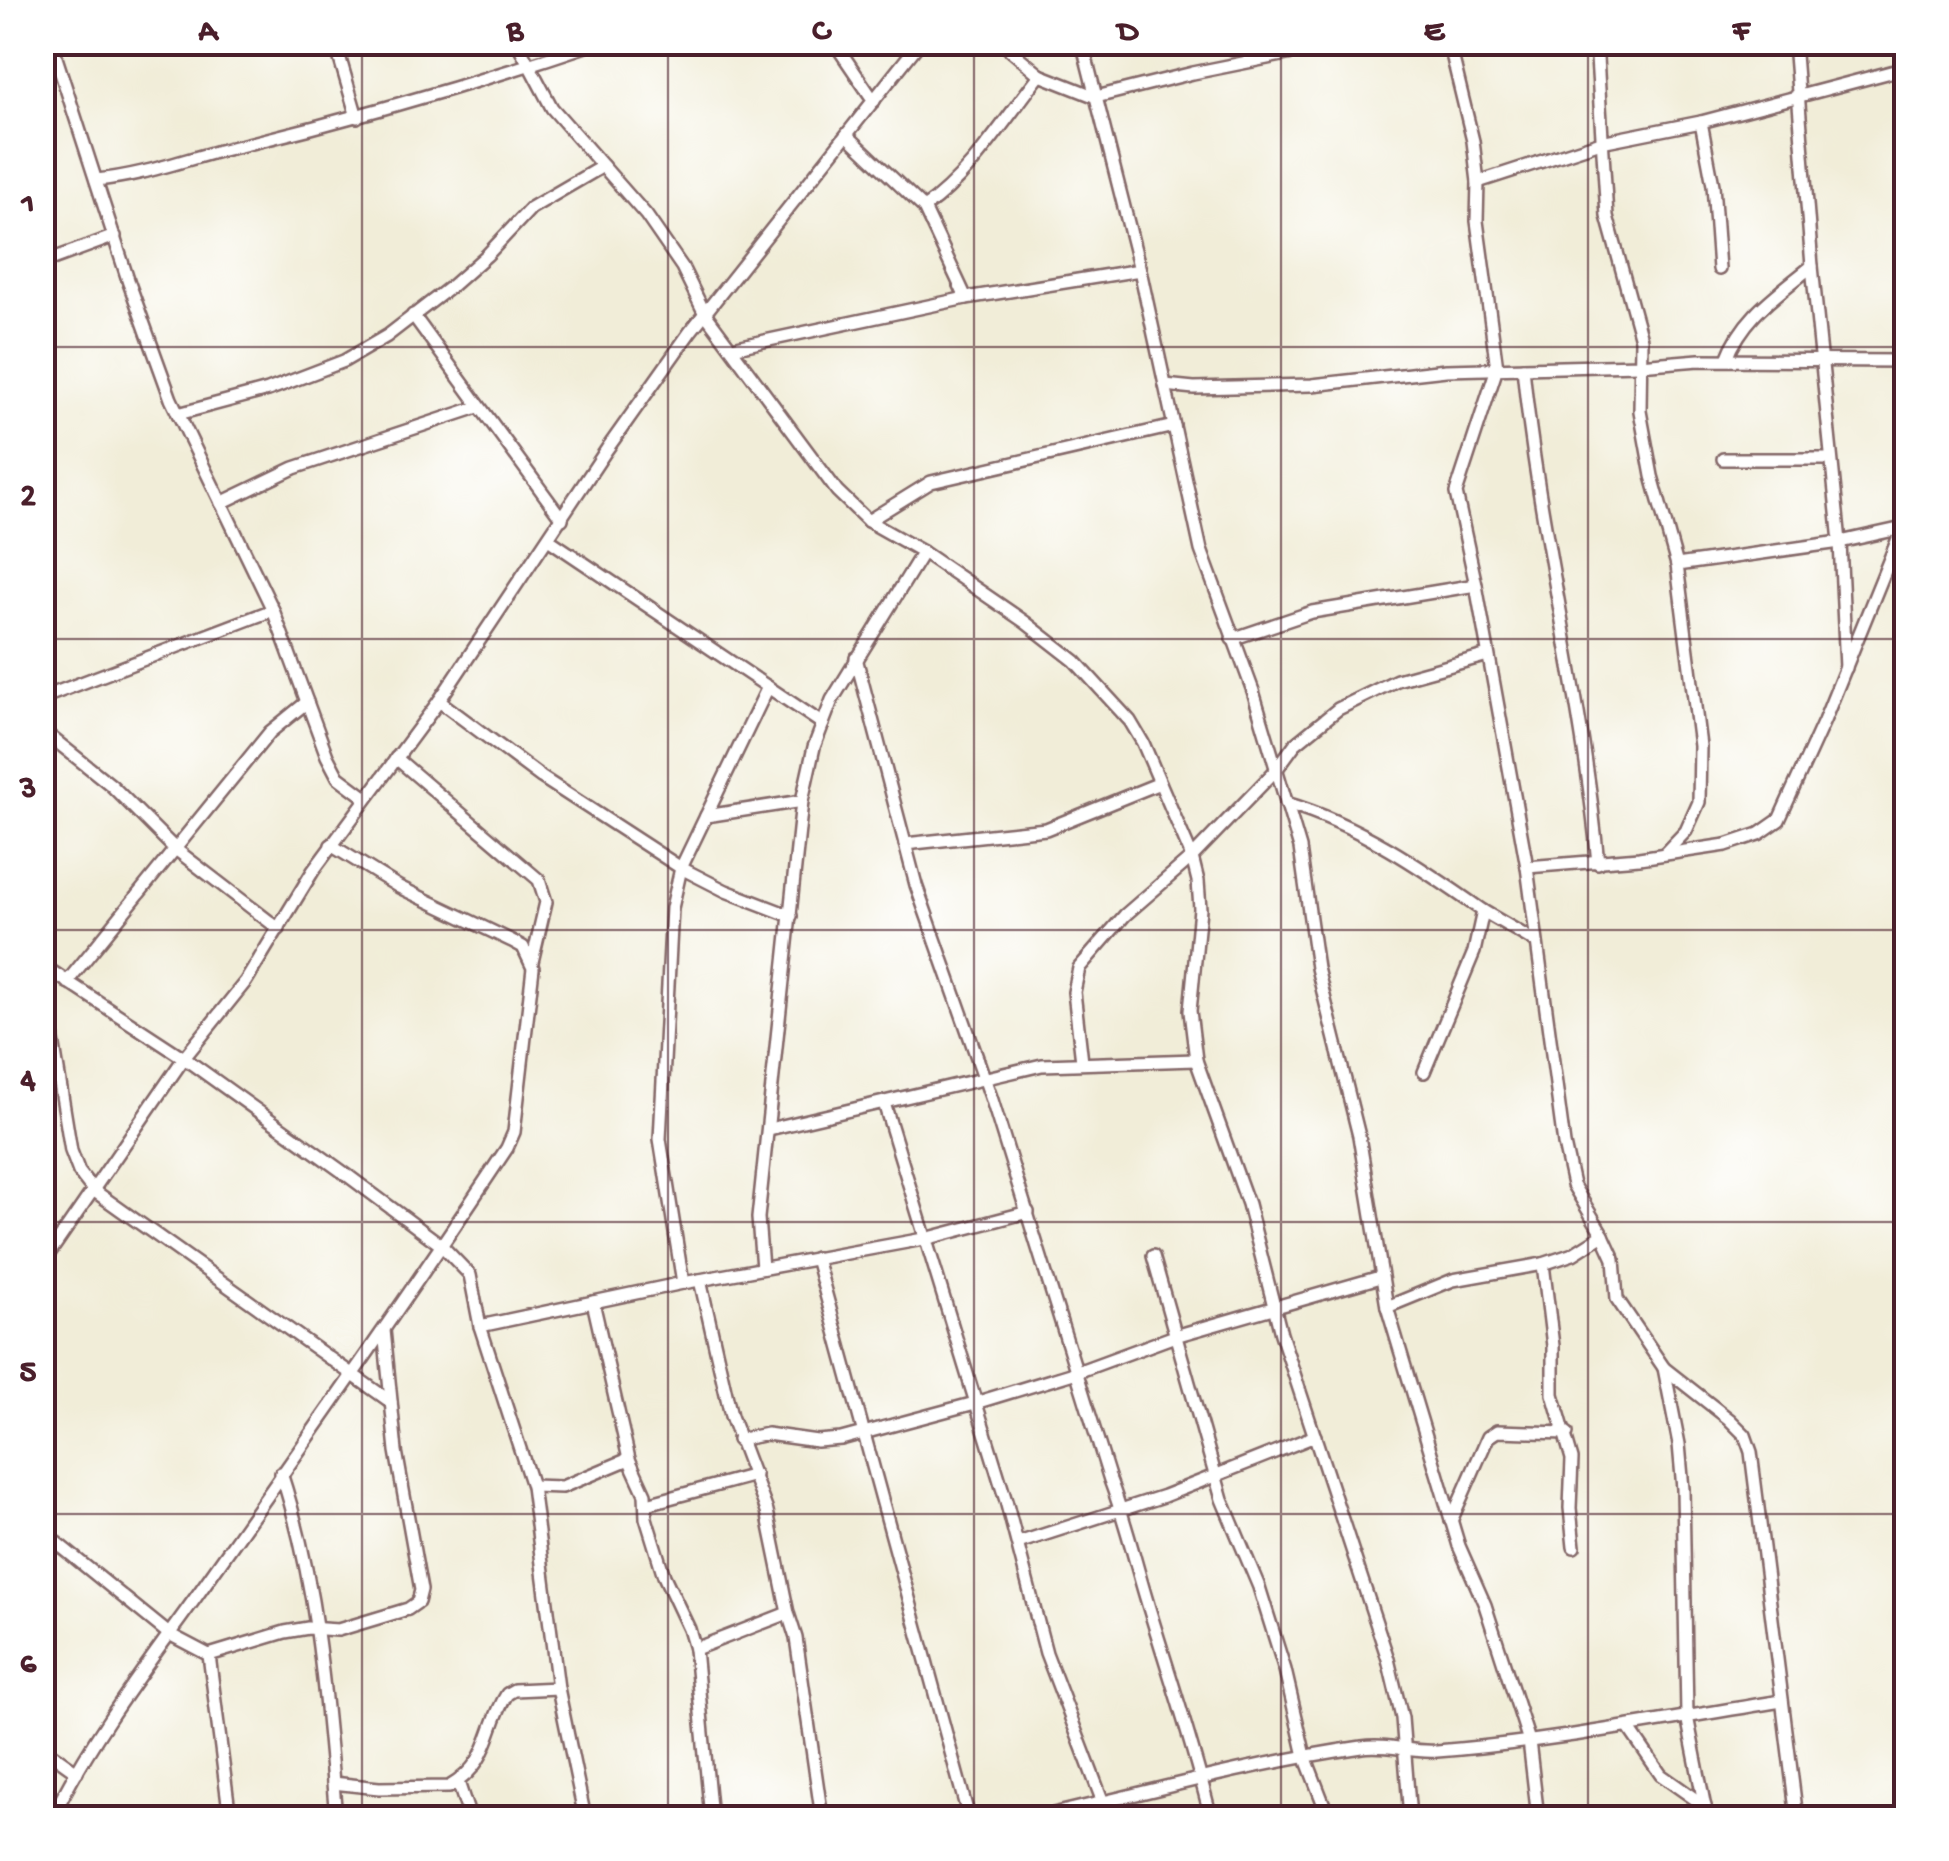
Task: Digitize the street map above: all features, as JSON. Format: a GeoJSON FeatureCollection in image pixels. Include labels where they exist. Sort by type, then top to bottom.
{"type":"FeatureCollection","features":[{"type":"Feature","properties":{"kind":"street"},"geometry":{"type":"LineString","coordinates":[[50,42],[144,328],[178,414],[273,610],[338,778],[366,798]]}},
{"type":"Feature","properties":{"kind":"street"},"geometry":{"type":"LineString","coordinates":[[336,42],[357,117]]}},
{"type":"Feature","properties":{"kind":"street"},"geometry":{"type":"LineString","coordinates":[[517,42],[552,108],[646,215],[682,267],[704,312],[837,491],[868,521],[923,552],[1025,622],[1075,662],[1130,721],[1192,857],[1200,909],[1190,1011],[1196,1060],[1248,1204],[1273,1308],[1388,1659],[1402,1718],[1410,1818]]}},
{"type":"Feature","properties":{"kind":"street"},"geometry":{"type":"LineString","coordinates":[[96,180],[162,169],[357,117],[598,42]]}},
{"type":"Feature","properties":{"kind":"street"},"geometry":{"type":"LineString","coordinates":[[834,42],[874,101]]}},
{"type":"Feature","properties":{"kind":"street"},"geometry":{"type":"LineString","coordinates":[[42,1264],[184,1058],[246,981],[331,845],[438,701],[704,312],[920,42]]}},
{"type":"Feature","properties":{"kind":"street"},"geometry":{"type":"LineString","coordinates":[[1001,42],[1040,76],[1096,97],[1193,72],[1347,42]]}},
{"type":"Feature","properties":{"kind":"street"},"geometry":{"type":"LineString","coordinates":[[1082,42],[1140,270],[1201,550],[1253,691],[1300,848],[1320,984],[1359,1136],[1386,1307],[1467,1570],[1485,1605],[1528,1741],[1538,1818]]}},
{"type":"Feature","properties":{"kind":"street"},"geometry":{"type":"LineString","coordinates":[[1450,42],[1473,140],[1477,221],[1497,368],[1456,494],[1527,867],[1548,1039],[1573,1185],[1614,1259],[1617,1299],[1664,1368],[1730,1418],[1745,1436],[1751,1452],[1796,1818]]}},
{"type":"Feature","properties":{"kind":"street"},"geometry":{"type":"LineString","coordinates":[[1596,42],[1607,216],[1636,312],[1640,411],[1652,476],[1677,565],[1700,746],[1699,802],[1686,831],[1664,854]]}},
{"type":"Feature","properties":{"kind":"street"},"geometry":{"type":"LineString","coordinates":[[1794,42],[1840,542],[1846,668]]}},
{"type":"Feature","properties":{"kind":"street"},"geometry":{"type":"LineString","coordinates":[[1478,182],[1601,142],[1700,122],[1906,68]]}},
{"type":"Feature","properties":{"kind":"street"},"geometry":{"type":"LineString","coordinates":[[924,208],[979,156],[1007,114],[1040,76]]}},
{"type":"Feature","properties":{"kind":"street"},"geometry":{"type":"LineString","coordinates":[[1700,122],[1712,184],[1718,269]]}},
{"type":"Feature","properties":{"kind":"street"},"geometry":{"type":"LineString","coordinates":[[848,136],[924,208],[966,298]]}},
{"type":"Feature","properties":{"kind":"street"},"geometry":{"type":"LineString","coordinates":[[178,414],[268,390],[344,361],[413,316],[480,262],[531,208],[603,166]]}},
{"type":"Feature","properties":{"kind":"street"},"geometry":{"type":"LineString","coordinates":[[42,263],[115,236]]}},
{"type":"Feature","properties":{"kind":"street"},"geometry":{"type":"LineString","coordinates":[[1727,359],[1736,334],[1756,310],[1812,266]]}},
{"type":"Feature","properties":{"kind":"street"},"geometry":{"type":"LineString","coordinates":[[732,348],[966,298],[1140,270]]}},
{"type":"Feature","properties":{"kind":"street"},"geometry":{"type":"LineString","coordinates":[[413,316],[562,518]]}},
{"type":"Feature","properties":{"kind":"street"},"geometry":{"type":"LineString","coordinates":[[1165,384],[1194,388],[1312,385],[1497,368],[1727,359],[1906,362]]}},
{"type":"Feature","properties":{"kind":"street"},"geometry":{"type":"LineString","coordinates":[[1523,368],[1535,477],[1573,671],[1598,862]]}},
{"type":"Feature","properties":{"kind":"street"},"geometry":{"type":"LineString","coordinates":[[221,503],[283,472],[478,407]]}},
{"type":"Feature","properties":{"kind":"street"},"geometry":{"type":"LineString","coordinates":[[868,521],[930,482],[1174,426]]}},
{"type":"Feature","properties":{"kind":"street"},"geometry":{"type":"LineString","coordinates":[[1723,460],[1830,459]]}},
{"type":"Feature","properties":{"kind":"street"},"geometry":{"type":"LineString","coordinates":[[1677,565],[1840,542],[1905,523]]}},
{"type":"Feature","properties":{"kind":"street"},"geometry":{"type":"LineString","coordinates":[[1527,867],[1726,845],[1759,834],[1779,820],[1905,523]]}},
{"type":"Feature","properties":{"kind":"street"},"geometry":{"type":"LineString","coordinates":[[548,539],[823,724]]}},
{"type":"Feature","properties":{"kind":"street"},"geometry":{"type":"LineString","coordinates":[[762,1268],[758,1218],[802,800],[823,724],[856,658],[923,552]]}},
{"type":"Feature","properties":{"kind":"street"},"geometry":{"type":"LineString","coordinates":[[1232,640],[1312,612],[1476,585]]}},
{"type":"Feature","properties":{"kind":"street"},"geometry":{"type":"LineString","coordinates":[[42,698],[273,610]]}},
{"type":"Feature","properties":{"kind":"street"},"geometry":{"type":"LineString","coordinates":[[1082,1062],[1074,992],[1079,968],[1125,915],[1192,857],[1276,770],[1295,744],[1338,709],[1397,680],[1488,656]]}},
{"type":"Feature","properties":{"kind":"street"},"geometry":{"type":"LineString","coordinates":[[856,658],[916,885],[1028,1212],[1121,1508],[1211,1818]]}},
{"type":"Feature","properties":{"kind":"street"},"geometry":{"type":"LineString","coordinates":[[683,1284],[660,1139],[672,908],[682,868],[768,687]]}},
{"type":"Feature","properties":{"kind":"street"},"geometry":{"type":"LineString","coordinates":[[438,701],[541,776],[682,868],[726,891],[792,916]]}},
{"type":"Feature","properties":{"kind":"street"},"geometry":{"type":"LineString","coordinates":[[67,982],[270,732],[308,702]]}},
{"type":"Feature","properties":{"kind":"street"},"geometry":{"type":"LineString","coordinates":[[42,730],[111,785],[174,848],[279,929]]}},
{"type":"Feature","properties":{"kind":"street"},"geometry":{"type":"LineString","coordinates":[[52,1818],[76,1772],[168,1634],[354,1378],[514,1132],[532,962],[546,902],[538,880],[396,758]]}},
{"type":"Feature","properties":{"kind":"street"},"geometry":{"type":"LineString","coordinates":[[906,844],[1046,829],[1082,811],[1160,783]]}},
{"type":"Feature","properties":{"kind":"street"},"geometry":{"type":"LineString","coordinates":[[706,816],[802,800]]}},
{"type":"Feature","properties":{"kind":"street"},"geometry":{"type":"LineString","coordinates":[[1286,803],[1316,812],[1377,844],[1536,942]]}},
{"type":"Feature","properties":{"kind":"street"},"geometry":{"type":"LineString","coordinates":[[331,845],[400,887],[523,947],[532,962]]}},
{"type":"Feature","properties":{"kind":"street"},"geometry":{"type":"LineString","coordinates":[[1424,1072],[1470,962],[1483,911]]}},
{"type":"Feature","properties":{"kind":"street"},"geometry":{"type":"LineString","coordinates":[[42,968],[184,1058],[441,1244],[470,1275],[480,1326],[532,1486],[558,1688],[586,1818]]}},
{"type":"Feature","properties":{"kind":"street"},"geometry":{"type":"LineString","coordinates":[[42,968],[71,1151],[78,1172],[92,1190],[391,1402]]}},
{"type":"Feature","properties":{"kind":"street"},"geometry":{"type":"LineString","coordinates":[[769,1129],[1042,1066],[1196,1060]]}},
{"type":"Feature","properties":{"kind":"street"},"geometry":{"type":"LineString","coordinates":[[884,1102],[1018,1543],[1046,1653],[1108,1818]]}},
{"type":"Feature","properties":{"kind":"street"},"geometry":{"type":"LineString","coordinates":[[480,1326],[926,1238],[1028,1212]]}},
{"type":"Feature","properties":{"kind":"street"},"geometry":{"type":"LineString","coordinates":[[1386,1307],[1454,1280],[1543,1264],[1573,1254],[1603,1234]]}},
{"type":"Feature","properties":{"kind":"street"},"geometry":{"type":"LineString","coordinates":[[1153,1256],[1215,1474],[1259,1587],[1285,1670],[1305,1756],[1329,1818]]}},
{"type":"Feature","properties":{"kind":"street"},"geometry":{"type":"LineString","coordinates":[[816,1258],[969,1818]]}},
{"type":"Feature","properties":{"kind":"street"},"geometry":{"type":"LineString","coordinates":[[1543,1264],[1553,1346],[1553,1394],[1572,1459],[1570,1508],[1574,1547]]}},
{"type":"Feature","properties":{"kind":"street"},"geometry":{"type":"LineString","coordinates":[[738,1440],[783,1434],[817,1441],[864,1433],[975,1403],[1077,1372],[1175,1336],[1380,1277]]}},
{"type":"Feature","properties":{"kind":"street"},"geometry":{"type":"LineString","coordinates":[[700,1280],[738,1440],[767,1511],[804,1673],[822,1818]]}},
{"type":"Feature","properties":{"kind":"street"},"geometry":{"type":"LineString","coordinates":[[593,1302],[629,1459],[647,1504],[646,1518],[664,1576],[694,1648],[711,1818]]}},
{"type":"Feature","properties":{"kind":"street"},"geometry":{"type":"LineString","coordinates":[[42,1532],[168,1634],[210,1655],[299,1628],[338,1630],[408,1609],[418,1602],[421,1590],[391,1402],[384,1330]]}},
{"type":"Feature","properties":{"kind":"street"},"geometry":{"type":"LineString","coordinates":[[1664,1368],[1680,1444],[1683,1489],[1686,1716],[1706,1812]]}},
{"type":"Feature","properties":{"kind":"street"},"geometry":{"type":"LineString","coordinates":[[1451,1521],[1488,1438],[1497,1431],[1566,1433]]}},
{"type":"Feature","properties":{"kind":"street"},"geometry":{"type":"LineString","coordinates":[[1018,1543],[1164,1496],[1315,1436]]}},
{"type":"Feature","properties":{"kind":"street"},"geometry":{"type":"LineString","coordinates":[[532,1486],[562,1488],[629,1459]]}},
{"type":"Feature","properties":{"kind":"street"},"geometry":{"type":"LineString","coordinates":[[282,1473],[293,1510],[328,1704],[336,1818]]}},
{"type":"Feature","properties":{"kind":"street"},"geometry":{"type":"LineString","coordinates":[[647,1504],[755,1475]]}},
{"type":"Feature","properties":{"kind":"street"},"geometry":{"type":"LineString","coordinates":[[694,1648],[788,1613]]}},
{"type":"Feature","properties":{"kind":"street"},"geometry":{"type":"LineString","coordinates":[[210,1655],[230,1818]]}},
{"type":"Feature","properties":{"kind":"street"},"geometry":{"type":"LineString","coordinates":[[333,1783],[438,1789],[458,1782],[484,1752],[507,1694],[514,1690],[558,1688]]}},
{"type":"Feature","properties":{"kind":"street"},"geometry":{"type":"LineString","coordinates":[[1036,1818],[1201,1776],[1367,1746],[1433,1752],[1628,1728],[1782,1701]]}},
{"type":"Feature","properties":{"kind":"street"},"geometry":{"type":"LineString","coordinates":[[1628,1728],[1661,1775],[1706,1812]]}},
{"type":"Feature","properties":{"kind":"street"},"geometry":{"type":"LineString","coordinates":[[42,1747],[76,1772]]}},
{"type":"Feature","properties":{"kind":"street"},"geometry":{"type":"LineString","coordinates":[[458,1782],[470,1818]]}}]}
